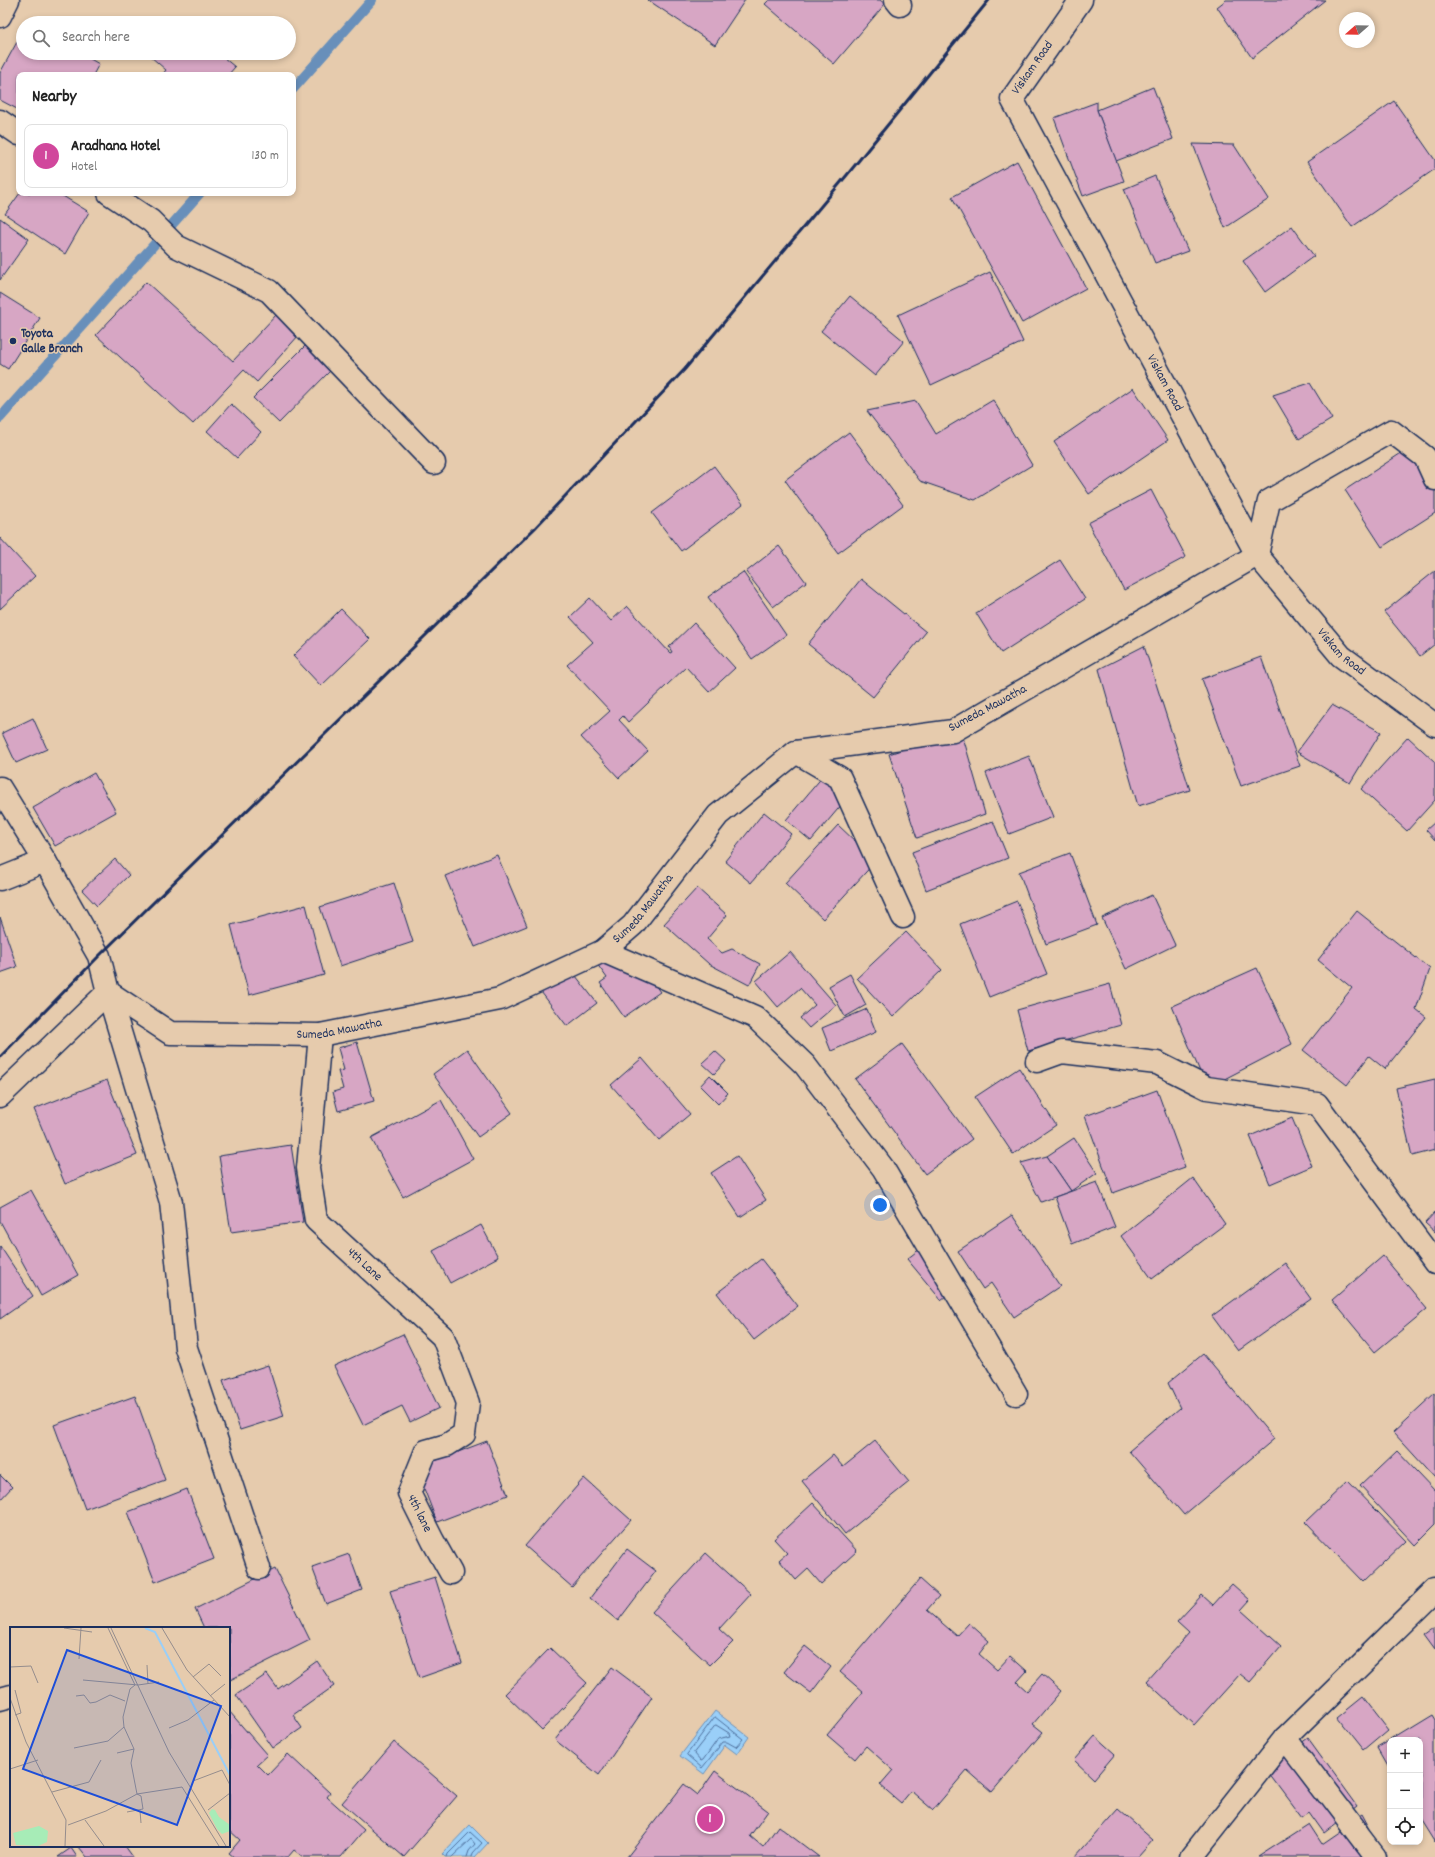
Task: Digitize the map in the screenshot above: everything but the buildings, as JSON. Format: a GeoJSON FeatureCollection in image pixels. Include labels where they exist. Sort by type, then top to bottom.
{"type":"FeatureCollection","features":[{"type":"Feature","properties":{"kind":"street"},"geometry":{"type":"LineString","coordinates":[[0,16],[8,0]]}},
{"type":"Feature","properties":{"kind":"street","name":"Viskam Road"},"geometry":{"type":"LineString","coordinates":[[1081,0],[1012,99],[1257,555],[1341,656],[1435,724]]}},
{"type":"Feature","properties":{"kind":"street"},"geometry":{"type":"LineString","coordinates":[[0,121],[16,132]]}},
{"type":"Feature","properties":{"kind":"street"},"geometry":{"type":"LineString","coordinates":[[114,196],[151,221],[176,246],[269,291],[434,463]]}},
{"type":"Feature","properties":{"kind":"street"},"geometry":{"type":"LineString","coordinates":[[1257,555],[1269,501],[1391,431],[1430,455],[1435,479]]}},
{"type":"Feature","properties":{"kind":"street","name":"Sumeda Mawatha"},"geometry":{"type":"LineString","coordinates":[[108,992],[170,1033],[320,1036],[500,999],[603,950],[633,925],[718,815],[796,752],[953,731],[1257,555]]}},
{"type":"Feature","properties":{"kind":"street"},"geometry":{"type":"LineString","coordinates":[[796,752],[840,778],[904,918]]}},
{"type":"Feature","properties":{"kind":"street"},"geometry":{"type":"LineString","coordinates":[[0,788],[45,861],[99,956],[108,992],[171,1202],[186,1348],[260,1568]]}},
{"type":"Feature","properties":{"kind":"street"},"geometry":{"type":"LineString","coordinates":[[0,879],[45,861]]}},
{"type":"Feature","properties":{"kind":"street"},"geometry":{"type":"LineString","coordinates":[[603,950],[755,1017],[805,1065],[883,1168],[1016,1394]]}},
{"type":"Feature","properties":{"kind":"street"},"geometry":{"type":"LineString","coordinates":[[0,1096],[108,992]]}},
{"type":"Feature","properties":{"kind":"street","name":"4th Lane"},"geometry":{"type":"LineString","coordinates":[[320,1036],[308,1168],[316,1220],[443,1337],[468,1403],[464,1434],[447,1445],[426,1452]]}},
{"type":"Feature","properties":{"kind":"street"},"geometry":{"type":"LineString","coordinates":[[1037,1061],[1062,1052],[1157,1063],[1207,1088],[1317,1104],[1435,1263]]}},
{"type":"Feature","properties":{"kind":"street","name":"4th lane"},"geometry":{"type":"LineString","coordinates":[[426,1452],[410,1493],[433,1541],[451,1572]]}},
{"type":"Feature","properties":{"kind":"street"},"geometry":{"type":"LineString","coordinates":[[1191,1857],[1285,1738],[1435,1591]]}},
{"type":"Feature","properties":{"kind":"street"},"geometry":{"type":"LineString","coordinates":[[0,1699],[10,1696]]}},
{"type":"Feature","properties":{"kind":"street"},"geometry":{"type":"LineString","coordinates":[[1285,1738],[1376,1857]]}},
{"type":"Feature","properties":{"kind":"water"},"geometry":{"type":"Polygon","coordinates":[[[715,1711],[749,1737],[737,1754],[725,1745],[704,1774],[680,1756],[715,1711]]]}},
{"type":"Feature","properties":{"kind":"water"},"geometry":{"type":"Polygon","coordinates":[[[470,1825],[488,1843],[475,1857],[445,1857],[442,1854],[470,1825]]]}},
{"type":"Feature","properties":{"kind":"waterway"},"geometry":{"type":"LineString","coordinates":[[296,86],[372,0]]}},
{"type":"Feature","properties":{"kind":"waterway"},"geometry":{"type":"LineString","coordinates":[[0,418],[197,196]]}},
{"type":"Feature","properties":{"kind":"railway"},"geometry":{"type":"LineString","coordinates":[[0,1057],[99,956],[535,528],[685,369],[847,175],[989,0]]}},
{"type":"Feature","properties":{"kind":"place","name":"Toyota Galle Branch"},"geometry":{"type":"Point","coordinates":[13,341]}},
{"type":"Feature","properties":{"kind":"place","name":"Aradhana Hotel"},"geometry":{"type":"Point","coordinates":[710,1819]}}]}
